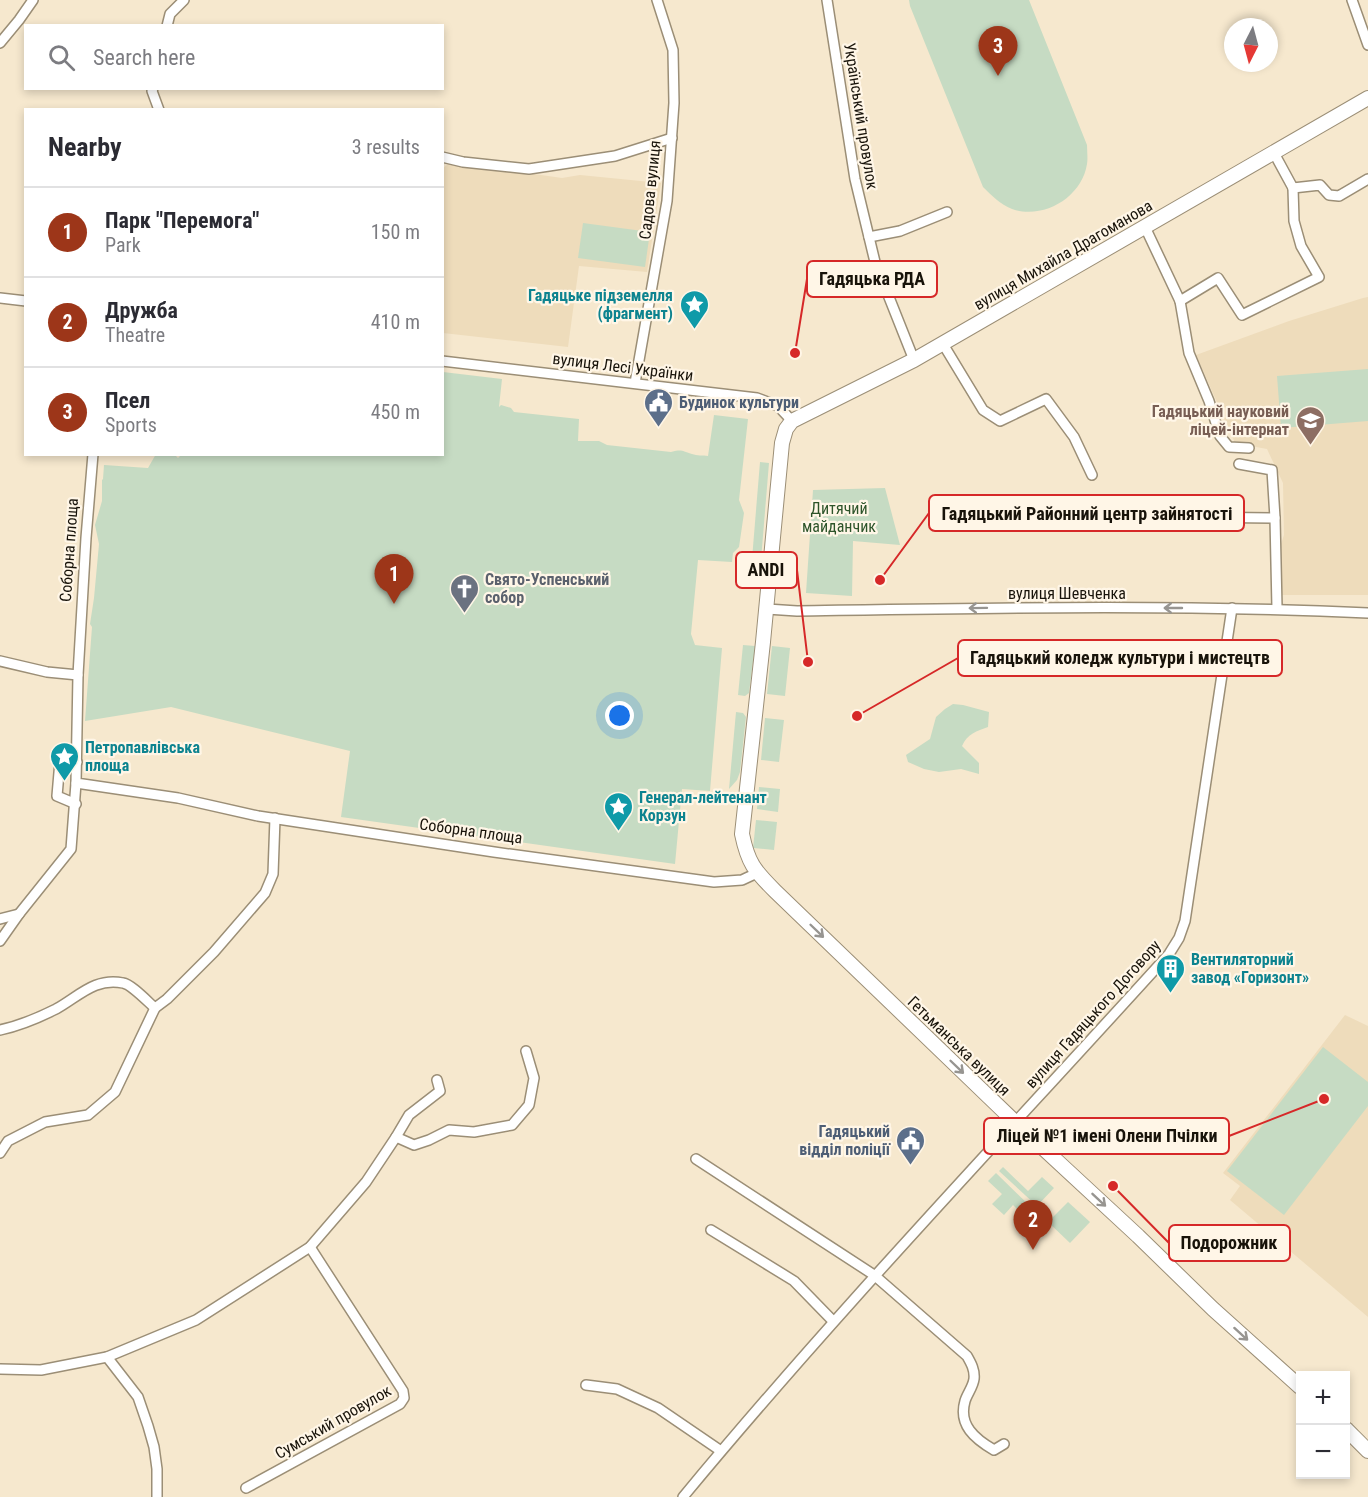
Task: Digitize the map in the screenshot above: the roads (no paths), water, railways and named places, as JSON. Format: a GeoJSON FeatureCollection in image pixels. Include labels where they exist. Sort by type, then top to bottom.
{"type":"FeatureCollection","features":[{"type":"Feature","properties":{"kind":"street"},"geometry":{"type":"LineString","coordinates":[[0,42],[33,0]]}},
{"type":"Feature","properties":{"kind":"street"},"geometry":{"type":"LineString","coordinates":[[168,24],[170,14],[184,0]]}},
{"type":"Feature","properties":{"kind":"street","name":"Садова вулиця"},"geometry":{"type":"LineString","coordinates":[[636,383],[668,201],[674,103],[673,50],[657,0]]}},
{"type":"Feature","properties":{"kind":"street","name":"Український провулок"},"geometry":{"type":"LineString","coordinates":[[827,0],[855,179],[875,262],[914,360]]}},
{"type":"Feature","properties":{"kind":"street"},"geometry":{"type":"LineString","coordinates":[[1352,0],[1368,45]]}},
{"type":"Feature","properties":{"kind":"street"},"geometry":{"type":"LineString","coordinates":[[152,90],[158,108]]}},
{"type":"Feature","properties":{"kind":"street","name":"вулиця Михайла Драгоманова"},"geometry":{"type":"LineString","coordinates":[[792,421],[943,344],[1368,98]]}},
{"type":"Feature","properties":{"kind":"street"},"geometry":{"type":"LineString","coordinates":[[444,157],[463,162],[530,169],[615,156],[672,138]]}},
{"type":"Feature","properties":{"kind":"street"},"geometry":{"type":"LineString","coordinates":[[1180,301],[1218,278],[1242,315],[1319,277],[1301,246],[1294,221],[1293,188],[1274,153]]}},
{"type":"Feature","properties":{"kind":"street"},"geometry":{"type":"LineString","coordinates":[[1293,188],[1320,185],[1329,195],[1339,196],[1368,179]]}},
{"type":"Feature","properties":{"kind":"street"},"geometry":{"type":"LineString","coordinates":[[869,237],[900,231],[947,212]]}},
{"type":"Feature","properties":{"kind":"street"},"geometry":{"type":"LineString","coordinates":[[1145,227],[1180,301],[1189,353],[1209,401],[1220,436],[1229,447],[1249,448]]}},
{"type":"Feature","properties":{"kind":"street"},"geometry":{"type":"LineString","coordinates":[[0,298],[24,301]]}},
{"type":"Feature","properties":{"kind":"street"},"geometry":{"type":"LineString","coordinates":[[943,344],[984,410],[1000,421],[1046,399],[1074,437],[1092,476]]}},
{"type":"Feature","properties":{"kind":"street","name":"вулиця Лесі Українки"},"geometry":{"type":"LineString","coordinates":[[444,361],[757,398],[778,406],[792,421]]}},
{"type":"Feature","properties":{"kind":"street"},"geometry":{"type":"LineString","coordinates":[[757,873],[746,854],[742,834],[767,609],[782,443],[786,429],[792,421]]}},
{"type":"Feature","properties":{"kind":"street","name":"Соборна площа"},"geometry":{"type":"LineString","coordinates":[[93,456],[78,675],[76,783],[178,798],[275,818],[494,852],[714,882],[742,879],[757,873]]}},
{"type":"Feature","properties":{"kind":"street"},"geometry":{"type":"LineString","coordinates":[[1239,464],[1272,470],[1276,608]]}},
{"type":"Feature","properties":{"kind":"street"},"geometry":{"type":"LineString","coordinates":[[1099,516],[1275,518]]}},
{"type":"Feature","properties":{"kind":"street","name":"вулиця Шевченка"},"geometry":{"type":"LineString","coordinates":[[767,609],[797,611],[1078,607],[1276,608],[1368,612]]}},
{"type":"Feature","properties":{"kind":"street","name":"вулиця Гадяцького Договору"},"geometry":{"type":"LineString","coordinates":[[683,1497],[833,1321],[1169,954],[1179,938],[1185,921],[1232,608]]}},
{"type":"Feature","properties":{"kind":"street"},"geometry":{"type":"LineString","coordinates":[[0,661],[47,672],[78,675]]}},
{"type":"Feature","properties":{"kind":"street"},"geometry":{"type":"LineString","coordinates":[[76,804],[57,796],[60,761],[77,762]]}},
{"type":"Feature","properties":{"kind":"street"},"geometry":{"type":"LineString","coordinates":[[0,941],[71,849],[76,783]]}},
{"type":"Feature","properties":{"kind":"street"},"geometry":{"type":"LineString","coordinates":[[0,1153],[8,1141],[45,1122],[88,1116],[114,1092],[155,1008],[214,952],[265,893],[273,874],[275,818]]}},
{"type":"Feature","properties":{"kind":"street","name":"Гетьманська вулиця"},"geometry":{"type":"LineString","coordinates":[[757,873],[1016,1123],[1213,1309],[1296,1383]]}},
{"type":"Feature","properties":{"kind":"street"},"geometry":{"type":"LineString","coordinates":[[0,919],[19,914]]}},
{"type":"Feature","properties":{"kind":"street"},"geometry":{"type":"LineString","coordinates":[[0,1030],[39,1017],[82,991],[105,982],[125,983],[155,1008]]}},
{"type":"Feature","properties":{"kind":"street"},"geometry":{"type":"LineString","coordinates":[[396,1137],[414,1145],[449,1130],[474,1132],[512,1125],[529,1105],[533,1087],[534,1078],[526,1051]]}},
{"type":"Feature","properties":{"kind":"street"},"geometry":{"type":"LineString","coordinates":[[0,1369],[41,1370],[107,1357],[196,1320],[310,1248],[366,1182],[409,1114],[441,1091],[437,1080]]}},
{"type":"Feature","properties":{"kind":"street"},"geometry":{"type":"LineString","coordinates":[[696,1159],[874,1275],[967,1356],[973,1367],[974,1380],[964,1402],[963,1418],[967,1429],[994,1450],[1004,1444]]}},
{"type":"Feature","properties":{"kind":"street"},"geometry":{"type":"LineString","coordinates":[[711,1230],[794,1281],[833,1321]]}},
{"type":"Feature","properties":{"kind":"street","name":"Сумський провулок"},"geometry":{"type":"LineString","coordinates":[[246,1488],[400,1404],[404,1398],[404,1391],[310,1248]]}},
{"type":"Feature","properties":{"kind":"street"},"geometry":{"type":"LineString","coordinates":[[107,1357],[138,1397],[154,1447],[158,1470],[157,1497]]}},
{"type":"Feature","properties":{"kind":"street"},"geometry":{"type":"LineString","coordinates":[[586,1385],[617,1389],[658,1408],[721,1451]]}},
{"type":"Feature","properties":{"kind":"street"},"geometry":{"type":"LineString","coordinates":[[1350,1433],[1368,1451]]}},
{"type":"Feature","properties":{"kind":"place","name":"Псел"},"geometry":{"type":"Point","coordinates":[998,76]}},
{"type":"Feature","properties":{"kind":"place","name":"Гадяцьке підземелля (фрагмент)"},"geometry":{"type":"Point","coordinates":[694,330]}},
{"type":"Feature","properties":{"kind":"place","name":"Гадяцька РДА"},"geometry":{"type":"Point","coordinates":[795,353]}},
{"type":"Feature","properties":{"kind":"place","name":"Будинок культури"},"geometry":{"type":"Point","coordinates":[658,428]}},
{"type":"Feature","properties":{"kind":"place","name":"Гадяцький науковий ліцей-інтернат"},"geometry":{"type":"Point","coordinates":[1310,446]}},
{"type":"Feature","properties":{"kind":"place","name":"Гадяцький Районний центр зайнятості"},"geometry":{"type":"Point","coordinates":[880,580]}},
{"type":"Feature","properties":{"kind":"place","name":"Парк \"Перемога\""},"geometry":{"type":"Point","coordinates":[394,604]}},
{"type":"Feature","properties":{"kind":"place","name":"Свято-Успенський собор"},"geometry":{"type":"Point","coordinates":[464,614]}},
{"type":"Feature","properties":{"kind":"place","name":"ANDI"},"geometry":{"type":"Point","coordinates":[808,662]}},
{"type":"Feature","properties":{"kind":"place","name":"Гадяцький коледж культури і мистецтв"},"geometry":{"type":"Point","coordinates":[857,716]}},
{"type":"Feature","properties":{"kind":"place","name":"Петропавлівська площа"},"geometry":{"type":"Point","coordinates":[64,782]}},
{"type":"Feature","properties":{"kind":"place","name":"Генерал-лейтенант Корзун"},"geometry":{"type":"Point","coordinates":[618,832]}},
{"type":"Feature","properties":{"kind":"place","name":"Вентиляторний завод «Горизонт»"},"geometry":{"type":"Point","coordinates":[1170,994]}},
{"type":"Feature","properties":{"kind":"place","name":"Ліцей №1 імені Олени Пчілки"},"geometry":{"type":"Point","coordinates":[1324,1099]}},
{"type":"Feature","properties":{"kind":"place","name":"Гадяцький відділ поліції"},"geometry":{"type":"Point","coordinates":[911,1166]}},
{"type":"Feature","properties":{"kind":"place","name":"Подорожник"},"geometry":{"type":"Point","coordinates":[1113,1186]}},
{"type":"Feature","properties":{"kind":"place","name":"Дружба"},"geometry":{"type":"Point","coordinates":[1033,1250]}},
{"type":"Feature","properties":{"kind":"park label","name":"Дитячий майданчик"},"geometry":{"type":"Point","coordinates":[839,517]}}]}
